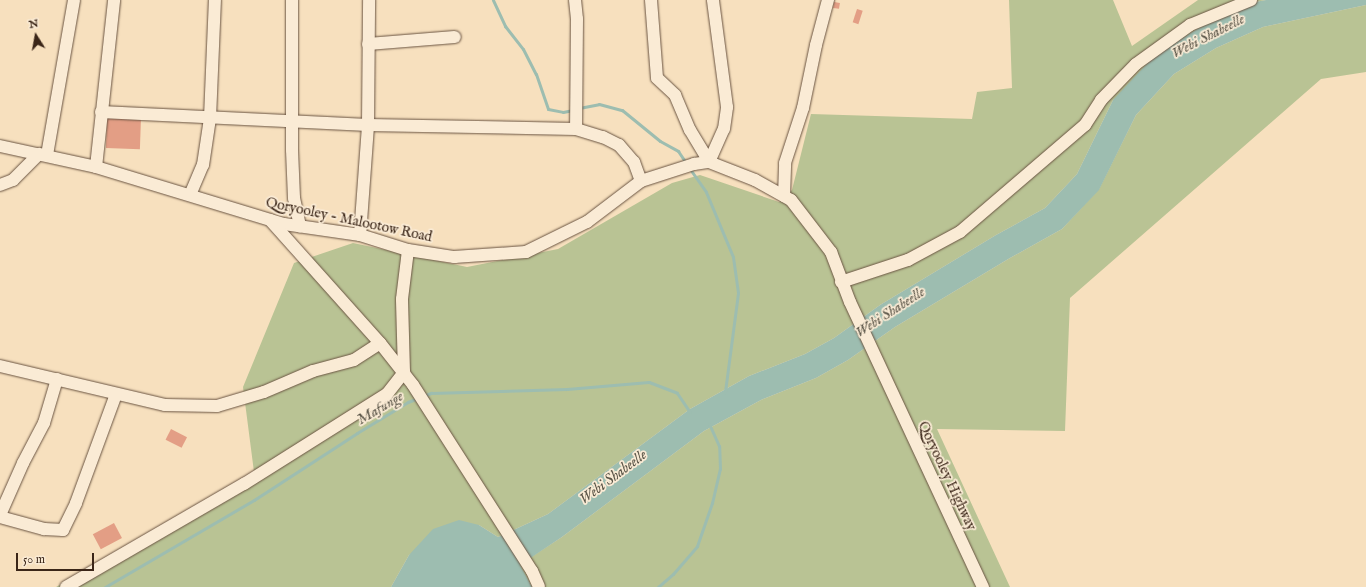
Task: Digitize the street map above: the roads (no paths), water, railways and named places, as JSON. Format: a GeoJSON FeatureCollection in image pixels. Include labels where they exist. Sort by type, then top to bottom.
{"type":"FeatureCollection","features":[{"type":"Feature","properties":{"kind":"street"},"geometry":{"type":"LineString","coordinates":[[0,184],[13,180],[43,154],[74,0]]}},
{"type":"Feature","properties":{"kind":"street"},"geometry":{"type":"LineString","coordinates":[[96,167],[114,0]]}},
{"type":"Feature","properties":{"kind":"street"},"geometry":{"type":"LineString","coordinates":[[190,195],[203,165],[210,118],[215,0]]}},
{"type":"Feature","properties":{"kind":"street"},"geometry":{"type":"LineString","coordinates":[[292,0],[292,122],[294,198],[300,226]]}},
{"type":"Feature","properties":{"kind":"street"},"geometry":{"type":"LineString","coordinates":[[360,236],[368,125],[369,0]]}},
{"type":"Feature","properties":{"kind":"street"},"geometry":{"type":"LineString","coordinates":[[575,0],[577,18],[576,129]]}},
{"type":"Feature","properties":{"kind":"street"},"geometry":{"type":"LineString","coordinates":[[651,0],[657,78],[675,95],[690,130],[709,162],[756,180],[791,200],[831,252],[841,282],[908,260],[960,232],[1085,125],[1101,100],[1136,64],[1190,25],[1251,0]]}},
{"type":"Feature","properties":{"kind":"street"},"geometry":{"type":"LineString","coordinates":[[709,162],[724,129],[727,107],[713,0]]}},
{"type":"Feature","properties":{"kind":"street"},"geometry":{"type":"LineString","coordinates":[[784,196],[785,163],[803,108],[816,45],[828,0]]}},
{"type":"Feature","properties":{"kind":"street"},"geometry":{"type":"LineString","coordinates":[[368,44],[455,37]]}},
{"type":"Feature","properties":{"kind":"street"},"geometry":{"type":"LineString","coordinates":[[101,112],[368,125],[576,129],[603,137],[619,145],[634,162],[641,181]]}},
{"type":"Feature","properties":{"kind":"street","name":"Qoryooley - Malootow Road"},"geometry":{"type":"LineString","coordinates":[[0,146],[43,154],[96,167],[284,224],[360,236],[408,250],[454,257],[526,252],[587,222],[641,181],[694,164],[709,162]]}},
{"type":"Feature","properties":{"kind":"street"},"geometry":{"type":"LineString","coordinates":[[270,219],[404,372],[506,529],[532,571],[539,587]]}},
{"type":"Feature","properties":{"kind":"street"},"geometry":{"type":"LineString","coordinates":[[66,587],[244,484],[387,394],[404,372],[402,299],[408,250]]}},
{"type":"Feature","properties":{"kind":"street","name":"Qoryooley Highway"},"geometry":{"type":"LineString","coordinates":[[841,282],[983,587]]}},
{"type":"Feature","properties":{"kind":"street"},"geometry":{"type":"LineString","coordinates":[[0,366],[165,405],[217,406],[264,392],[313,372],[354,360],[380,343]]}},
{"type":"Feature","properties":{"kind":"street"},"geometry":{"type":"LineString","coordinates":[[57,379],[44,422],[23,463],[0,516],[44,529],[63,530],[76,502],[116,394]]}},
{"type":"Feature","properties":{"kind":"water","name":"Webi Shabeelle"},"geometry":{"type":"Polygon","coordinates":[[[1266,0],[1366,0],[1366,5],[1263,27],[1216,48],[1174,74],[1136,115],[1099,190],[1062,229],[1010,258],[895,327],[848,360],[816,378],[761,400],[704,431],[562,537],[520,565],[532,587],[391,587],[409,555],[433,529],[459,520],[479,525],[498,537],[548,514],[690,409],[749,376],[805,354],[834,338],[880,305],[996,235],[1045,208],[1077,174],[1113,100],[1157,53],[1204,25],[1255,2],[1266,0]]]}},
{"type":"Feature","properties":{"kind":"waterway"},"geometry":{"type":"LineString","coordinates":[[493,0],[505,26],[523,49],[536,74],[548,109],[563,112],[573,110]]}},
{"type":"Feature","properties":{"kind":"waterway"},"geometry":{"type":"LineString","coordinates":[[579,108],[599,104],[622,110],[660,141],[678,151],[686,163]]}},
{"type":"Feature","properties":{"kind":"waterway"},"geometry":{"type":"LineString","coordinates":[[690,169],[706,192],[733,257],[738,293],[725,392]]}},
{"type":"Feature","properties":{"kind":"waterway","name":"Mafunge"},"geometry":{"type":"LineString","coordinates":[[423,396],[431,393],[567,389],[649,382],[677,393],[690,412]]}},
{"type":"Feature","properties":{"kind":"waterway","name":"Mafunge"},"geometry":{"type":"LineString","coordinates":[[105,587],[254,500],[357,433],[408,402],[418,398]]}},
{"type":"Feature","properties":{"kind":"waterway"},"geometry":{"type":"LineString","coordinates":[[658,587],[673,574],[697,546],[712,503],[720,469],[719,446],[709,424]]}}]}
